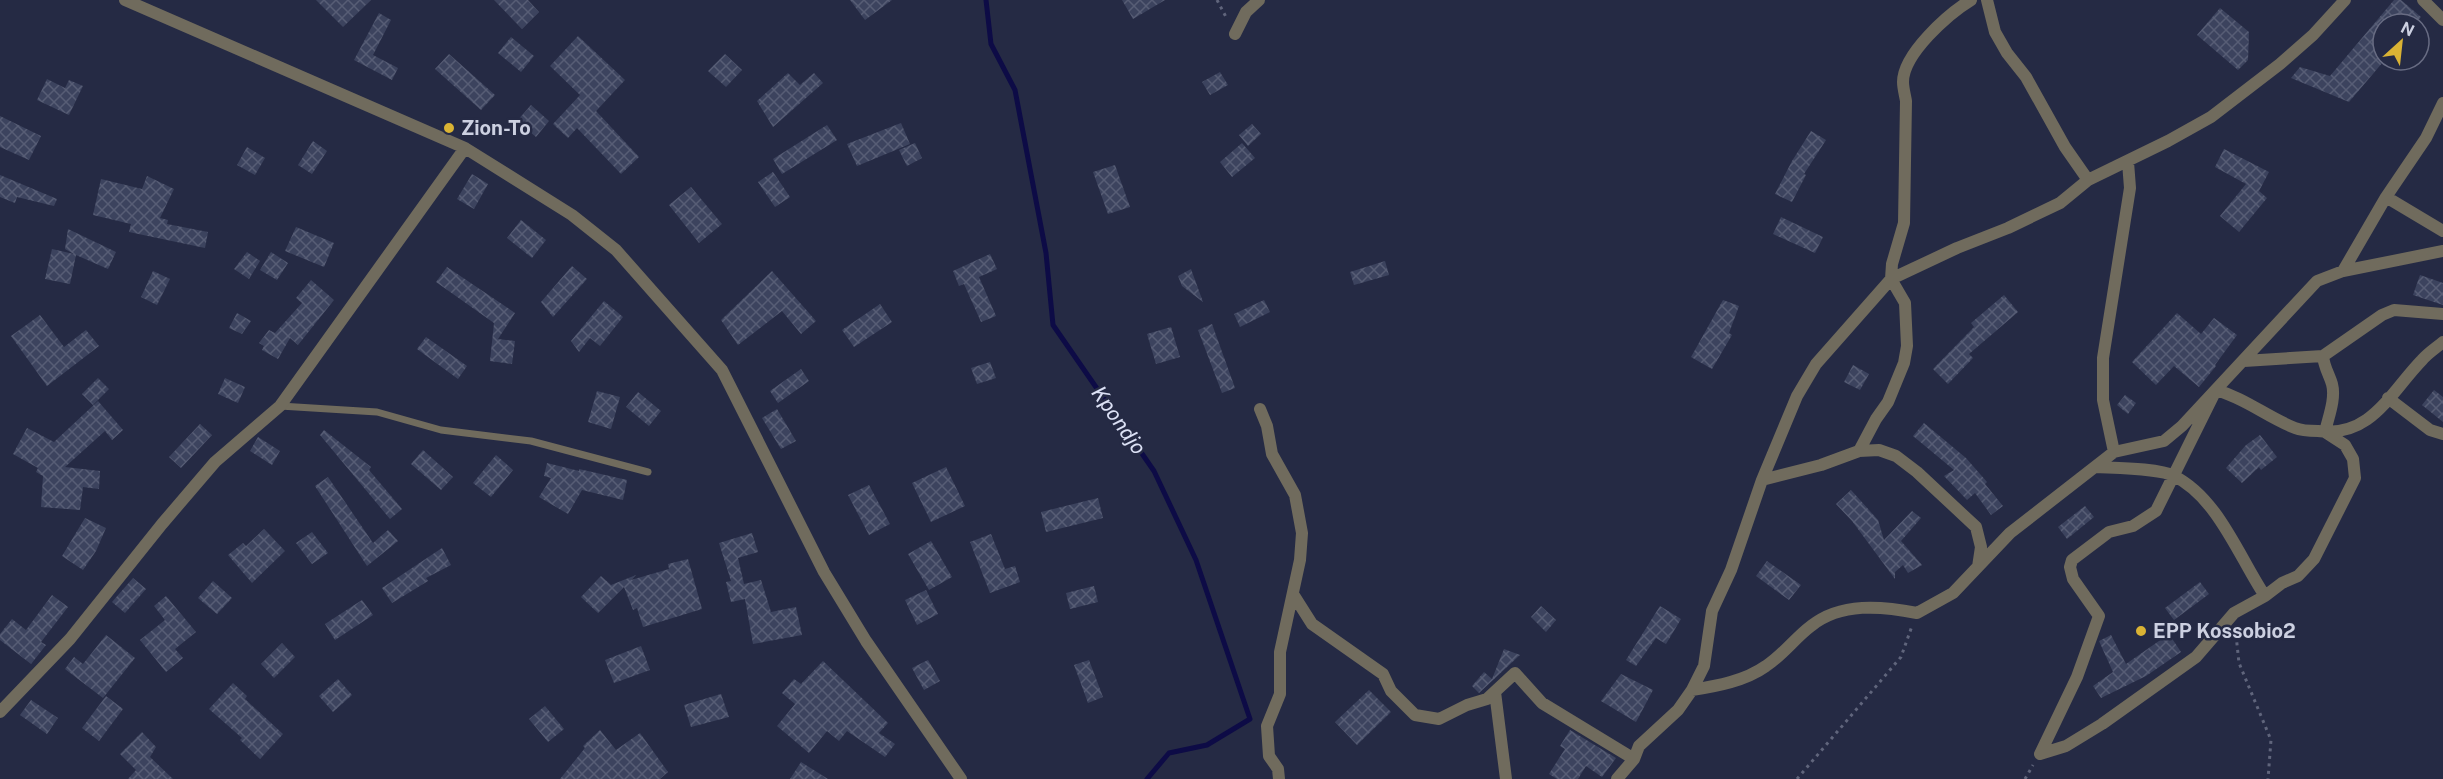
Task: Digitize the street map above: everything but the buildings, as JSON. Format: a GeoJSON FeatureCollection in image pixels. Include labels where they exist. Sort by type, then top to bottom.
{"type":"FeatureCollection","features":[{"type":"Feature","properties":{"kind":"street"},"geometry":{"type":"LineString","coordinates":[[124,0],[465,148],[572,215],[616,250],[722,370],[824,572],[866,641],[961,779]]}},
{"type":"Feature","properties":{"kind":"street"},"geometry":{"type":"LineString","coordinates":[[1235,34],[1246,12],[1259,0]]}},
{"type":"Feature","properties":{"kind":"street"},"geometry":{"type":"LineString","coordinates":[[1859,451],[1888,402],[1904,363],[1907,346],[1905,303],[1892,279],[1892,264],[1904,223],[1906,101],[1903,82],[1907,65],[1930,34],[1956,9],[1971,0]]}},
{"type":"Feature","properties":{"kind":"street"},"geometry":{"type":"LineString","coordinates":[[1987,0],[1995,32],[2025,76],[2065,147],[2088,180]]}},
{"type":"Feature","properties":{"kind":"street"},"geometry":{"type":"LineString","coordinates":[[1617,779],[1634,759],[1639,746],[1678,710],[1692,690],[1704,666],[1712,611],[1731,570],[1762,480],[1797,396],[1816,364],[1892,279],[2060,203],[2088,180],[2128,162],[2211,117],[2247,92],[2313,35],[2345,0]]}},
{"type":"Feature","properties":{"kind":"street"},"geometry":{"type":"LineString","coordinates":[[2424,0],[2443,20]]}},
{"type":"Feature","properties":{"kind":"street"},"geometry":{"type":"LineString","coordinates":[[2343,271],[2385,197],[2426,138],[2443,103]]}},
{"type":"Feature","properties":{"kind":"street"},"geometry":{"type":"LineString","coordinates":[[0,712],[70,639],[215,462],[280,406],[465,148]]}},
{"type":"Feature","properties":{"kind":"street"},"geometry":{"type":"LineString","coordinates":[[2114,452],[2103,400],[2103,358],[2130,188],[2128,162]]}},
{"type":"Feature","properties":{"kind":"street"},"geometry":{"type":"LineString","coordinates":[[2385,197],[2443,231]]}},
{"type":"Feature","properties":{"kind":"street"},"geometry":{"type":"LineString","coordinates":[[1692,690],[1729,684],[1766,667],[1812,625],[1836,610],[1889,608],[1917,614],[1953,594],[2010,533],[2114,452],[2164,441],[2244,361],[2317,282],[2343,271],[2443,251]]}},
{"type":"Feature","properties":{"kind":"street"},"geometry":{"type":"LineString","coordinates":[[2244,361],[2323,356],[2388,312],[2412,310],[2443,314]]}},
{"type":"Feature","properties":{"kind":"street"},"geometry":{"type":"LineString","coordinates":[[2216,390],[2236,395],[2262,412],[2296,429],[2325,432],[2346,431],[2363,424],[2421,360],[2443,342]]}},
{"type":"Feature","properties":{"kind":"street"},"geometry":{"type":"LineString","coordinates":[[2323,356],[2324,368],[2333,392],[2325,432]]}},
{"type":"Feature","properties":{"kind":"street"},"geometry":{"type":"LineString","coordinates":[[2216,390],[2173,475],[2166,495],[2156,511],[2133,525],[2109,532],[2072,560],[2070,567],[2073,579],[2099,616],[2077,677],[2040,754],[2066,746],[2102,724],[2196,657],[2234,613],[2298,576],[2314,559],[2355,478],[2353,459],[2345,445],[2325,432]]}},
{"type":"Feature","properties":{"kind":"street"},"geometry":{"type":"LineString","coordinates":[[2388,398],[2430,430],[2443,434]]}},
{"type":"Feature","properties":{"kind":"street"},"geometry":{"type":"LineString","coordinates":[[1260,409],[1267,426],[1272,454],[1295,495],[1302,532],[1300,560],[1280,652],[1280,694],[1267,726],[1269,756],[1278,769],[1279,779]]}},
{"type":"Feature","properties":{"kind":"street"},"geometry":{"type":"LineString","coordinates":[[1762,480],[1821,465],[1859,451],[1879,450],[1896,456],[1917,472],[1976,527],[1981,547],[1978,567]]}},
{"type":"Feature","properties":{"kind":"street"},"geometry":{"type":"LineString","coordinates":[[2096,467],[2173,475],[2197,494],[2221,520],[2265,596]]}},
{"type":"Feature","properties":{"kind":"street"},"geometry":{"type":"LineString","coordinates":[[1293,594],[1312,624],[1383,674],[1391,691],[1415,715],[1439,719],[1467,705],[1487,699],[1515,673],[1542,702],[1634,759]]}},
{"type":"Feature","properties":{"kind":"street"},"geometry":{"type":"LineString","coordinates":[[1495,692],[1506,779]]}},
{"type":"Feature","properties":{"kind":"lane"},"geometry":{"type":"LineString","coordinates":[[280,406],[377,412],[441,430],[531,441],[648,472]]}},
{"type":"Feature","properties":{"kind":"path"},"geometry":{"type":"LineString","coordinates":[[2234,613],[2239,663],[2271,741],[2268,779]]}},
{"type":"Feature","properties":{"kind":"path"},"geometry":{"type":"LineString","coordinates":[[1797,779],[1901,657],[1917,614]]}},
{"type":"Feature","properties":{"kind":"waterway","name":"Kpondjo"},"geometry":{"type":"LineString","coordinates":[[986,0],[991,44],[1015,90],[1046,253],[1053,325],[1154,471],[1196,560],[1250,719],[1207,745],[1169,753],[1147,779]]}},
{"type":"Feature","properties":{"kind":"place","name":"Zion-To"},"geometry":{"type":"Point","coordinates":[449,128]}},
{"type":"Feature","properties":{"kind":"place","name":"EPP Kossobio2"},"geometry":{"type":"Point","coordinates":[2141,631]}}]}
